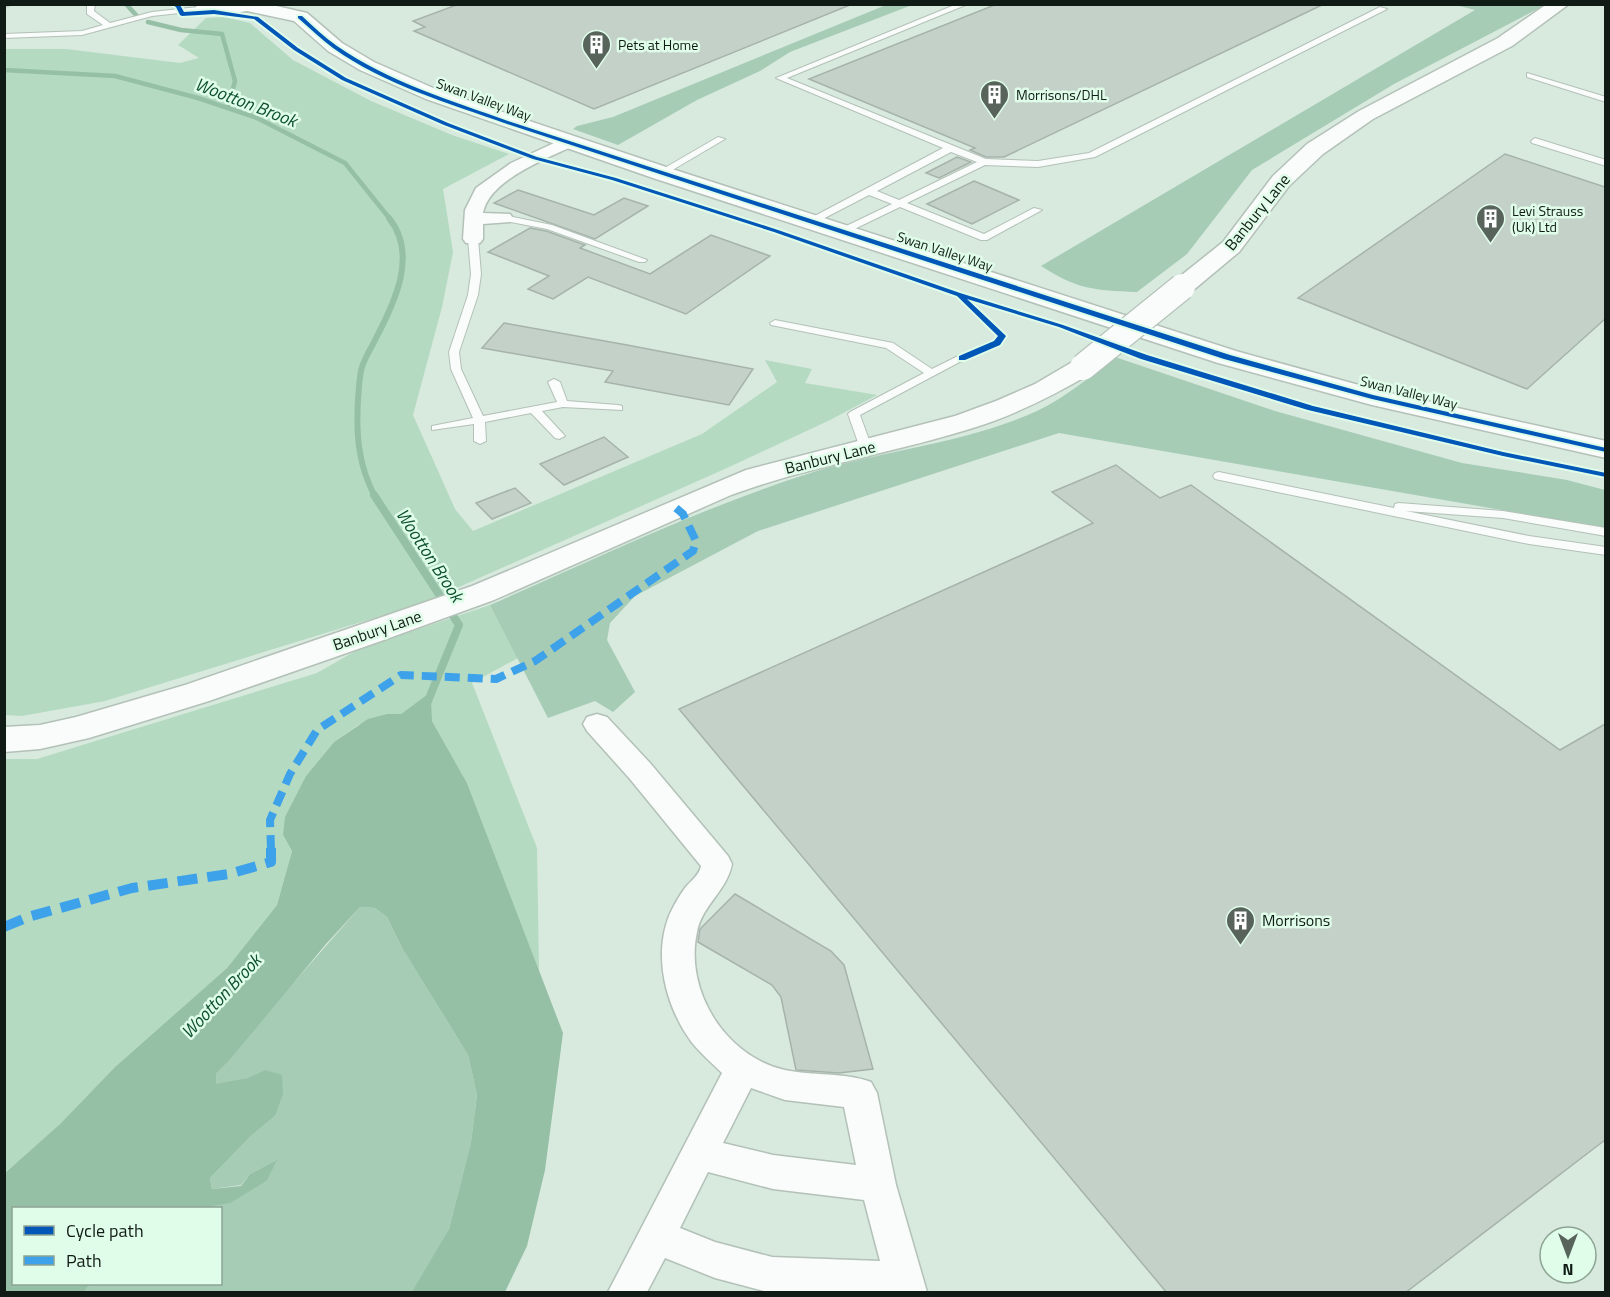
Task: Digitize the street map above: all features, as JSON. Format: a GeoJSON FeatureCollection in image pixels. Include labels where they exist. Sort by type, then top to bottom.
{"type":"FeatureCollection","features":[{"type":"Feature","properties":{"kind":"street","name":"Banbury Lane"},"geometry":{"type":"LineString","coordinates":[[4,740],[40,737],[77,729],[197,693],[483,593],[721,489],[794,465],[977,420],[1021,402],[1054,386],[1083,367],[1231,247],[1281,181],[1315,149],[1366,115],[1505,42],[1560,4]]}},
{"type":"Feature","properties":{"kind":"street","name":"Swan Valley Way"},"geometry":{"type":"LineString","coordinates":[[211,6],[254,5],[297,11],[335,47],[367,66],[433,95],[567,142],[1227,357],[1372,397],[1605,450]]}},
{"type":"Feature","properties":{"kind":"street"},"geometry":{"type":"LineString","coordinates":[[473,239],[477,202],[485,190],[513,169],[567,142]]}},
{"type":"Feature","properties":{"kind":"street"},"geometry":{"type":"LineString","coordinates":[[474,219],[503,218]]}},
{"type":"Feature","properties":{"kind":"street"},"geometry":{"type":"LineString","coordinates":[[597,724],[640,771],[717,864],[715,877],[693,901],[677,941],[681,985],[699,1025],[742,1070],[785,1084],[859,1093],[878,1185],[907,1287],[772,1275],[715,1260],[656,1238]]}},
{"type":"Feature","properties":{"kind":"street"},"geometry":{"type":"LineString","coordinates":[[627,1293],[742,1070]]}},
{"type":"Feature","properties":{"kind":"street"},"geometry":{"type":"LineString","coordinates":[[699,1153],[773,1172],[878,1185]]}},
{"type":"Feature","properties":{"kind":"lane"},"geometry":{"type":"LineString","coordinates":[[4,5],[11,4]]}},
{"type":"Feature","properties":{"kind":"lane"},"geometry":{"type":"LineString","coordinates":[[91,4],[90,12],[109,26]]}},
{"type":"Feature","properties":{"kind":"lane"},"geometry":{"type":"LineString","coordinates":[[152,14],[170,4]]}},
{"type":"Feature","properties":{"kind":"lane"},"geometry":{"type":"LineString","coordinates":[[965,4],[780,78],[984,162],[1005,165],[1051,164],[1092,155],[1383,9],[1367,4]]}},
{"type":"Feature","properties":{"kind":"lane"},"geometry":{"type":"LineString","coordinates":[[4,36],[60,36],[82,33],[152,14],[211,6]]}},
{"type":"Feature","properties":{"kind":"lane"},"geometry":{"type":"LineString","coordinates":[[1530,75],[1605,100]]}},
{"type":"Feature","properties":{"kind":"lane"},"geometry":{"type":"LineString","coordinates":[[661,173],[721,140]]}},
{"type":"Feature","properties":{"kind":"lane"},"geometry":{"type":"LineString","coordinates":[[1534,141],[1605,163]]}},
{"type":"Feature","properties":{"kind":"lane"},"geometry":{"type":"LineString","coordinates":[[812,221],[951,148]]}},
{"type":"Feature","properties":{"kind":"lane"},"geometry":{"type":"LineString","coordinates":[[843,231],[984,162]]}},
{"type":"Feature","properties":{"kind":"lane"},"geometry":{"type":"LineString","coordinates":[[869,191],[984,238],[1037,210]]}},
{"type":"Feature","properties":{"kind":"lane"},"geometry":{"type":"LineString","coordinates":[[503,218],[549,227],[642,260]]}},
{"type":"Feature","properties":{"kind":"lane"},"geometry":{"type":"LineString","coordinates":[[473,239],[476,274],[473,295],[454,352],[456,369],[479,419],[480,441]]}},
{"type":"Feature","properties":{"kind":"lane"},"geometry":{"type":"LineString","coordinates":[[775,322],[889,345],[931,373]]}},
{"type":"Feature","properties":{"kind":"lane"},"geometry":{"type":"LineString","coordinates":[[866,448],[854,414],[962,358]]}},
{"type":"Feature","properties":{"kind":"lane"},"geometry":{"type":"LineString","coordinates":[[554,382],[563,404]]}},
{"type":"Feature","properties":{"kind":"lane"},"geometry":{"type":"LineString","coordinates":[[436,428],[563,404],[618,408]]}},
{"type":"Feature","properties":{"kind":"lane"},"geometry":{"type":"LineString","coordinates":[[533,409],[559,436]]}},
{"type":"Feature","properties":{"kind":"lane"},"geometry":{"type":"LineString","coordinates":[[1219,476],[1529,540],[1605,551]]}},
{"type":"Feature","properties":{"kind":"lane"},"geometry":{"type":"LineString","coordinates":[[1373,507],[1438,507],[1550,521],[1605,532]]}},
{"type":"Feature","properties":{"kind":"shaded area"},"geometry":{"type":"Polygon","coordinates":[[[886,5],[912,5],[790,52],[760,71],[697,100],[618,145],[573,129],[613,117],[886,5]]]}},
{"type":"Feature","properties":{"kind":"shaded area"},"geometry":{"type":"Polygon","coordinates":[[[1456,5],[1545,5],[1394,84],[1252,170],[1187,254],[1137,292],[1087,287],[1066,280],[1041,266],[1475,10],[1456,5]]]}},
{"type":"Feature","properties":{"kind":"shaded area"},"geometry":{"type":"Polygon","coordinates":[[[224,17],[250,23],[293,60],[371,101],[452,135],[509,154],[443,189],[453,252],[442,307],[413,415],[455,509],[473,531],[702,434],[777,382],[765,360],[812,369],[805,383],[877,395],[830,420],[727,468],[423,603],[105,701],[22,716],[5,715],[5,49],[66,49],[180,63],[199,58],[178,45],[206,18],[224,17]]]}},
{"type":"Feature","properties":{"kind":"shaded area"},"geometry":{"type":"Polygon","coordinates":[[[1115,357],[1275,411],[1462,463],[1567,480],[1605,490],[1605,528],[1059,433],[758,531],[635,596],[610,623],[607,640],[635,692],[613,712],[595,701],[548,718],[490,605],[644,537],[761,490],[830,467],[979,432],[1037,411],[1078,386],[1115,357]]]}},
{"type":"Feature","properties":{"kind":"shaded area"},"geometry":{"type":"Polygon","coordinates":[[[490,605],[518,658],[472,683],[537,848],[539,971],[467,783],[432,721],[431,693],[401,714],[387,714],[358,725],[334,742],[306,776],[283,835],[292,851],[277,905],[227,968],[115,1067],[60,1124],[5,1173],[5,759],[37,759],[317,673],[359,649],[490,605]]]}},
{"type":"Feature","properties":{"kind":"shaded area"},"geometry":{"type":"Polygon","coordinates":[[[360,907],[375,908],[387,917],[402,948],[468,1055],[477,1095],[471,1142],[449,1229],[416,1288],[412,1292],[84,1292],[89,1285],[222,1285],[222,1207],[205,1207],[230,1202],[267,1181],[276,1161],[250,1174],[241,1185],[212,1189],[210,1178],[251,1136],[275,1116],[266,1070],[247,1078],[216,1085],[216,1074],[360,907]]]}},
{"type":"Feature","properties":{"kind":"water"},"geometry":{"type":"Polygon","coordinates":[[[431,692],[432,721],[467,783],[563,1033],[545,1170],[527,1246],[505,1292],[412,1292],[449,1229],[471,1142],[477,1095],[468,1055],[402,948],[387,917],[375,908],[360,907],[216,1074],[216,1084],[247,1078],[265,1070],[282,1075],[283,1094],[275,1116],[251,1136],[210,1178],[212,1189],[241,1186],[250,1174],[277,1160],[267,1181],[230,1203],[206,1207],[12,1207],[12,1285],[89,1285],[84,1292],[5,1292],[5,1173],[60,1124],[115,1067],[227,968],[277,905],[292,851],[283,835],[285,817],[306,776],[334,742],[368,719],[387,714],[401,714],[431,692]]]}},
{"type":"Feature","properties":{"kind":"building","name":"Pets at Home"},"geometry":{"type":"Polygon","coordinates":[[[459,4],[850,5],[594,109],[414,31],[425,27],[413,21],[459,4]]]}},
{"type":"Feature","properties":{"kind":"building","name":"Morrisons/DHL"},"geometry":{"type":"Polygon","coordinates":[[[997,4],[1324,4],[1004,157],[986,157],[970,150],[975,148],[809,79],[997,4]]]}},
{"type":"Feature","properties":{"kind":"building","name":"Levi Strauss (Uk) Ltd"},"geometry":{"type":"Polygon","coordinates":[[[1505,154],[1605,187],[1605,319],[1527,389],[1298,298],[1505,154]]]}},
{"type":"Feature","properties":{"kind":"building"},"geometry":{"type":"Polygon","coordinates":[[[957,157],[971,162],[939,178],[926,173],[957,157]]]}},
{"type":"Feature","properties":{"kind":"building"},"geometry":{"type":"Polygon","coordinates":[[[974,181],[1019,200],[972,224],[927,204],[974,181]]]}},
{"type":"Feature","properties":{"kind":"building"},"geometry":{"type":"Polygon","coordinates":[[[518,190],[594,215],[624,198],[648,206],[595,239],[494,203],[518,190]]]}},
{"type":"Feature","properties":{"kind":"building"},"geometry":{"type":"Polygon","coordinates":[[[530,228],[546,231],[585,245],[580,248],[650,274],[711,235],[770,256],[686,314],[588,277],[553,299],[528,289],[549,276],[488,252],[530,228]]]}},
{"type":"Feature","properties":{"kind":"building"},"geometry":{"type":"Polygon","coordinates":[[[504,323],[753,369],[729,405],[605,382],[613,371],[482,348],[504,323]]]}},
{"type":"Feature","properties":{"kind":"building"},"geometry":{"type":"Polygon","coordinates":[[[604,437],[628,457],[564,485],[540,464],[604,437]]]}},
{"type":"Feature","properties":{"kind":"building","name":"Morrisons"},"geometry":{"type":"Polygon","coordinates":[[[1116,465],[1160,498],[1191,485],[1560,750],[1605,724],[1605,1140],[1405,1293],[1167,1293],[679,709],[1093,523],[1052,492],[1116,465]]]}},
{"type":"Feature","properties":{"kind":"building"},"geometry":{"type":"Polygon","coordinates":[[[515,488],[531,503],[492,519],[476,503],[515,488]]]}},
{"type":"Feature","properties":{"kind":"building"},"geometry":{"type":"Polygon","coordinates":[[[735,894],[831,951],[844,965],[873,1069],[839,1073],[796,1070],[781,997],[772,985],[698,942],[700,929],[735,894]]]}},
{"type":"Feature","properties":{"kind":"waterway"},"geometry":{"type":"LineString","coordinates":[[126,4],[136,15]]}},
{"type":"Feature","properties":{"kind":"waterway"},"geometry":{"type":"LineString","coordinates":[[148,22],[181,30],[222,34],[235,81],[228,107]]}},
{"type":"Feature","properties":{"kind":"waterway","name":"Wootton Brook"},"geometry":{"type":"LineString","coordinates":[[4,70],[115,76],[198,98],[257,118],[345,163],[390,219]]}},
{"type":"Feature","properties":{"kind":"waterway","name":"Wootton Brook"},"geometry":{"type":"LineString","coordinates":[[374,495],[359,449],[358,399],[363,363],[396,294],[403,262],[398,232],[389,218]]}},
{"type":"Feature","properties":{"kind":"waterway","name":"Wootton Brook"},"geometry":{"type":"LineString","coordinates":[[374,495],[459,625],[428,701]]}},
{"type":"Feature","properties":{"kind":"marked path"},"geometry":{"type":"LineString","coordinates":[[4,927],[28,917],[132,888],[229,874],[271,862],[270,820],[290,774],[317,730],[401,675],[496,679],[535,661],[693,551],[696,541],[683,514],[676,508]]}},
{"type":"Feature","properties":{"kind":"cycle path"},"geometry":{"type":"LineString","coordinates":[[173,4],[178,6],[182,14],[214,12],[256,18],[296,49],[344,79],[446,124],[535,158],[614,179],[776,231],[958,294],[1061,326],[1144,357],[1311,408],[1503,454],[1606,475]]}},
{"type":"Feature","properties":{"kind":"cycle path"},"geometry":{"type":"LineString","coordinates":[[300,17],[335,47],[376,71],[420,91],[509,123],[1227,357],[1372,397],[1606,450]]}},
{"type":"Feature","properties":{"kind":"cycle path"},"geometry":{"type":"LineString","coordinates":[[960,296],[1002,336],[997,343],[962,358]]}},
{"type":"Feature","properties":{"kind":"place","name":"Pets at Home"},"geometry":{"type":"Point","coordinates":[597,70]}},
{"type":"Feature","properties":{"kind":"place","name":"Morrisons/DHL"},"geometry":{"type":"Point","coordinates":[995,120]}},
{"type":"Feature","properties":{"kind":"place","name":"Levi Strauss (Uk) Ltd"},"geometry":{"type":"Point","coordinates":[1491,244]}},
{"type":"Feature","properties":{"kind":"place","name":"Morrisons"},"geometry":{"type":"Point","coordinates":[1241,946]}}]}
